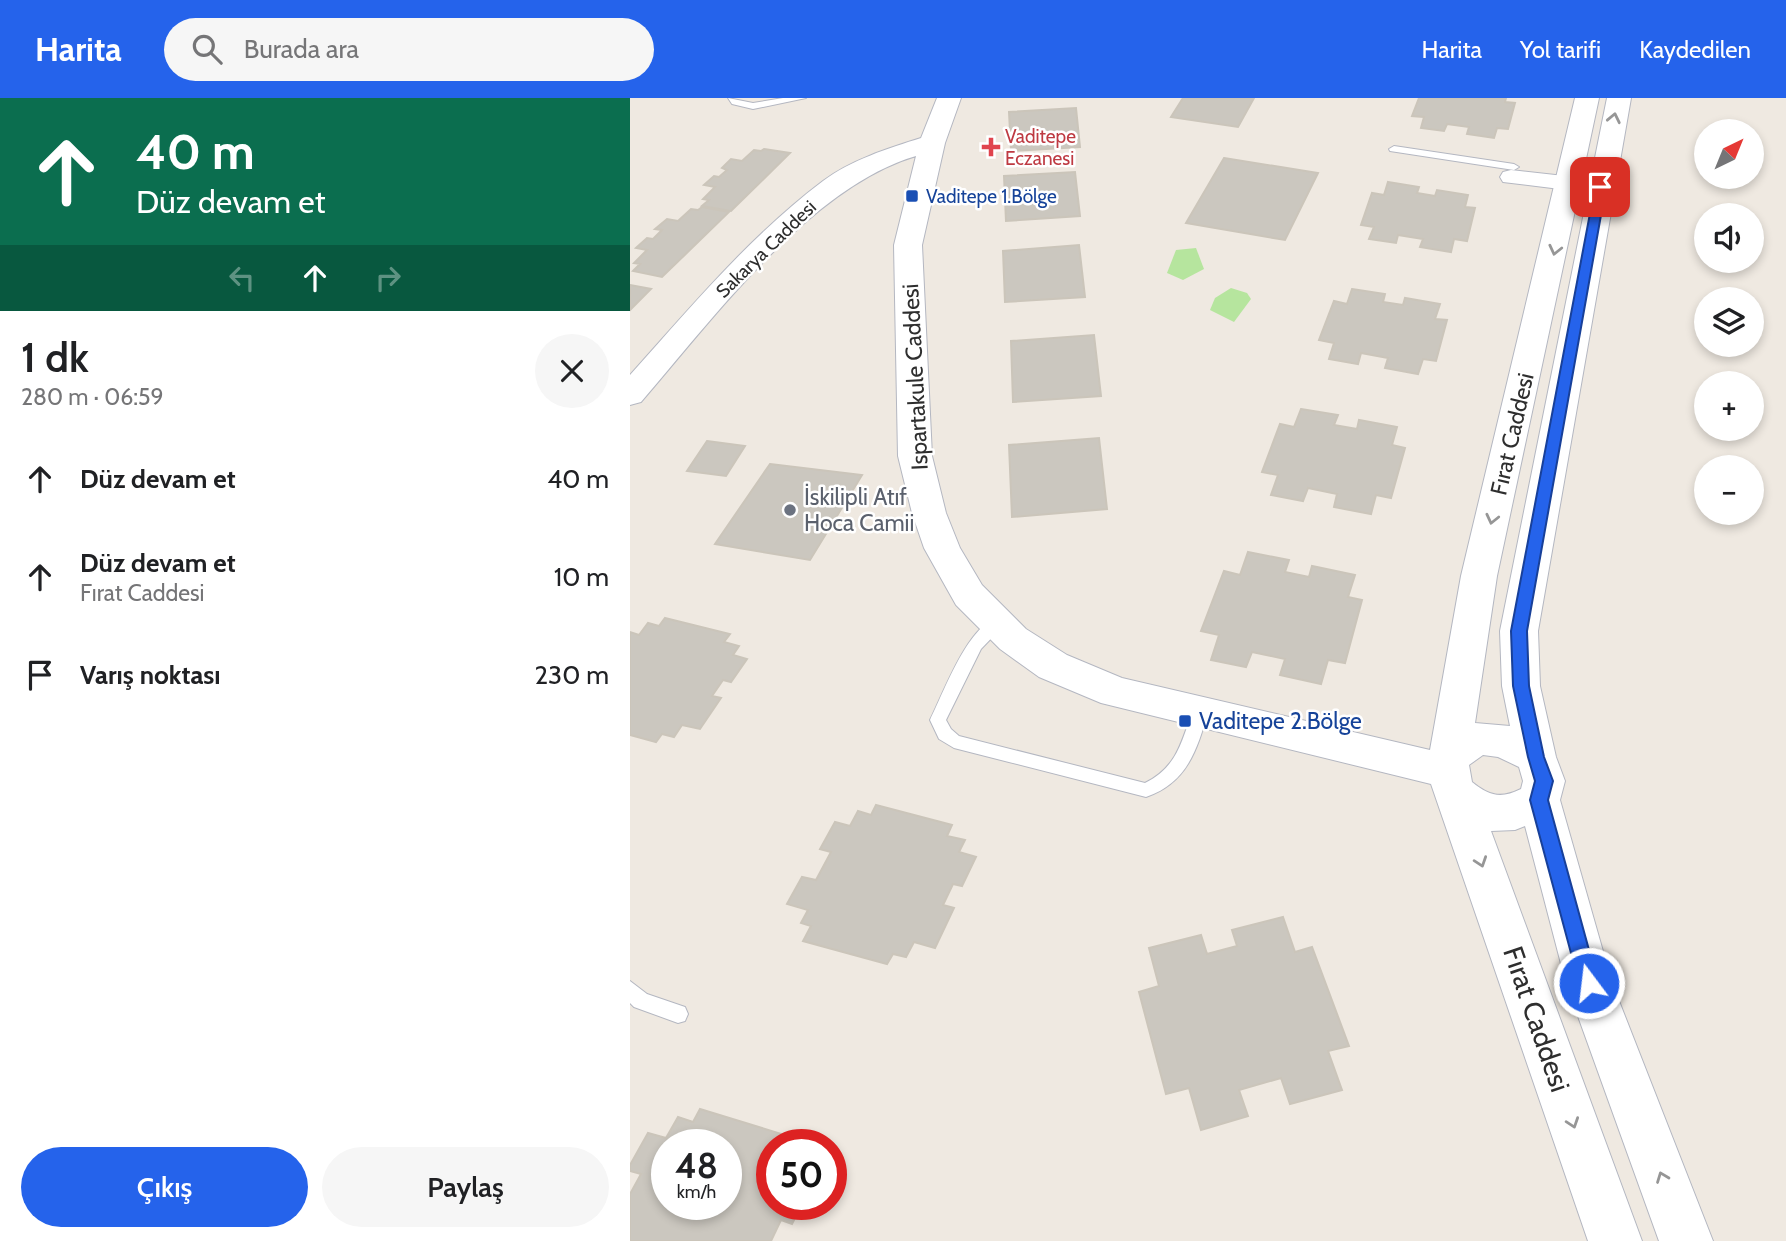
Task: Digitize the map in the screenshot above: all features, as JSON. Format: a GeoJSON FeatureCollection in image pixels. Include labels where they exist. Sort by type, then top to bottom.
{"type":"FeatureCollection","features":[{"type":"Feature","properties":{"kind":"main road","name":"Ispartakule Caddesi"},"geometry":{"type":"LineString","coordinates":[[950,98],[932,143],[908,245],[915,456],[929,513],[942,548],[969,595],[1013,639],[1054,666],[1115,691],[1200,712],[1453,785],[1472,808],[1496,814],[1524,810],[1538,779]]}},
{"type":"Feature","properties":{"kind":"main road","name":"Fırat Caddesi"},"geometry":{"type":"LineString","coordinates":[[1587,98],[1585,185],[1519,631],[1521,686],[1538,779],[1589,983],[1686,1241]]}},
{"type":"Feature","properties":{"kind":"main road","name":"Fırat Caddesi"},"geometry":{"type":"LineString","coordinates":[[1615,1241],[1453,785],[1479,576],[1585,185],[1619,98]]}},
{"type":"Feature","properties":{"kind":"main road","name":"Sakarya Caddesi"},"geometry":{"type":"LineString","coordinates":[[630,395],[742,267],[834,185],[895,154],[932,143]]}},
{"type":"Feature","properties":{"kind":"main road"},"geometry":{"type":"LineString","coordinates":[[1453,785],[1457,750],[1466,741],[1479,738],[1506,741],[1538,779]]}},
{"type":"Feature","properties":{"kind":"street"},"geometry":{"type":"LineString","coordinates":[[1513,172],[1585,185]]}},
{"type":"Feature","properties":{"kind":"lane"},"geometry":{"type":"LineString","coordinates":[[733,98],[734,102],[748,106],[801,98]]}},
{"type":"Feature","properties":{"kind":"lane"},"geometry":{"type":"LineString","coordinates":[[1394,149],[1513,172]]}},
{"type":"Feature","properties":{"kind":"lane"},"geometry":{"type":"LineString","coordinates":[[998,624],[975,645],[937,719],[945,734],[954,741],[1146,790],[1175,774],[1186,753],[1200,712]]}},
{"type":"Feature","properties":{"kind":"lane"},"geometry":{"type":"LineString","coordinates":[[630,990],[641,1001],[678,1014]]}},
{"type":"Feature","properties":{"kind":"green space"},"geometry":{"type":"Polygon","coordinates":[[[1196,248],[1204,269],[1183,280],[1167,273],[1176,250],[1196,248]]]}},
{"type":"Feature","properties":{"kind":"green space"},"geometry":{"type":"Polygon","coordinates":[[[1231,288],[1247,293],[1251,299],[1234,322],[1210,310],[1215,298],[1231,288]]]}},
{"type":"Feature","properties":{"kind":"building"},"geometry":{"type":"Polygon","coordinates":[[[1183,98],[1254,98],[1238,127],[1171,117],[1183,98]]]}},
{"type":"Feature","properties":{"kind":"building"},"geometry":{"type":"Polygon","coordinates":[[[1419,98],[1506,98],[1505,102],[1515,103],[1508,129],[1497,128],[1494,138],[1467,134],[1469,127],[1447,124],[1444,131],[1421,128],[1424,117],[1412,116],[1419,98]]]}},
{"type":"Feature","properties":{"kind":"building"},"geometry":{"type":"Polygon","coordinates":[[[1076,108],[1080,147],[1011,151],[1009,112],[1076,108]]]}},
{"type":"Feature","properties":{"kind":"building"},"geometry":{"type":"Polygon","coordinates":[[[754,150],[790,153],[731,211],[702,206],[709,200],[703,199],[715,187],[704,185],[727,170],[722,168],[731,159],[742,161],[754,150]]]}},
{"type":"Feature","properties":{"kind":"building"},"geometry":{"type":"Polygon","coordinates":[[[1224,158],[1318,173],[1285,240],[1186,223],[1224,158]]]}},
{"type":"Feature","properties":{"kind":"building"},"geometry":{"type":"Polygon","coordinates":[[[1075,172],[1080,216],[1006,221],[1004,176],[1075,172]]]}},
{"type":"Feature","properties":{"kind":"building"},"geometry":{"type":"Polygon","coordinates":[[[1388,182],[1419,187],[1417,193],[1435,196],[1437,190],[1468,195],[1465,207],[1475,208],[1467,241],[1454,239],[1451,252],[1420,247],[1423,239],[1398,235],[1396,243],[1369,239],[1374,227],[1361,225],[1372,193],[1384,195],[1388,182]]]}},
{"type":"Feature","properties":{"kind":"building"},"geometry":{"type":"Polygon","coordinates":[[[702,207],[729,212],[662,277],[633,271],[640,264],[634,263],[647,250],[636,248],[647,238],[653,239],[662,230],[655,229],[667,219],[678,221],[691,209],[698,210],[702,207]]]}},
{"type":"Feature","properties":{"kind":"building"},"geometry":{"type":"Polygon","coordinates":[[[1079,245],[1085,297],[1005,302],[1003,251],[1079,245]]]}},
{"type":"Feature","properties":{"kind":"building"},"geometry":{"type":"Polygon","coordinates":[[[630,285],[651,289],[630,310],[630,285]]]}},
{"type":"Feature","properties":{"kind":"building"},"geometry":{"type":"Polygon","coordinates":[[[1352,289],[1385,294],[1383,302],[1403,305],[1405,298],[1440,304],[1435,319],[1447,320],[1436,361],[1423,359],[1418,374],[1385,368],[1388,358],[1361,353],[1358,364],[1329,359],[1334,343],[1319,340],[1334,301],[1347,304],[1352,289]]]}},
{"type":"Feature","properties":{"kind":"building"},"geometry":{"type":"Polygon","coordinates":[[[1094,335],[1101,396],[1013,402],[1011,341],[1094,335]]]}},
{"type":"Feature","properties":{"kind":"building"},"geometry":{"type":"Polygon","coordinates":[[[1301,409],[1338,415],[1334,425],[1357,429],[1359,420],[1397,427],[1392,445],[1405,448],[1391,498],[1376,495],[1371,514],[1334,507],[1337,494],[1308,488],[1303,501],[1271,495],[1278,475],[1262,472],[1280,424],[1294,427],[1301,409]]]}},
{"type":"Feature","properties":{"kind":"building"},"geometry":{"type":"Polygon","coordinates":[[[1099,438],[1107,509],[1012,517],[1009,445],[1099,438]]]}},
{"type":"Feature","properties":{"kind":"building"},"geometry":{"type":"Polygon","coordinates":[[[707,441],[745,446],[726,476],[687,471],[707,441]]]}},
{"type":"Feature","properties":{"kind":"building","name":"İskilipli Atıf Hoca Camii"},"geometry":{"type":"Polygon","coordinates":[[[770,464],[862,475],[810,560],[715,544],[770,464]]]}},
{"type":"Feature","properties":{"kind":"building"},"geometry":{"type":"Polygon","coordinates":[[[1248,552],[1289,560],[1285,572],[1309,577],[1312,566],[1355,575],[1348,597],[1362,600],[1345,663],[1328,660],[1321,684],[1280,675],[1285,659],[1252,652],[1246,667],[1211,660],[1219,635],[1201,631],[1224,571],[1240,575],[1248,552]]]}},
{"type":"Feature","properties":{"kind":"building"},"geometry":{"type":"Polygon","coordinates":[[[665,618],[730,634],[724,642],[739,646],[733,655],[747,659],[731,682],[723,680],[712,696],[721,698],[700,729],[682,725],[674,737],[662,734],[656,742],[630,735],[630,632],[639,635],[648,623],[659,626],[665,618]]]}},
{"type":"Feature","properties":{"kind":"building"},"geometry":{"type":"Polygon","coordinates":[[[876,805],[952,825],[947,836],[965,840],[959,852],[976,857],[962,886],[953,884],[943,905],[954,908],[935,948],[914,942],[906,957],[893,954],[887,964],[803,941],[811,926],[801,923],[808,910],[787,904],[802,877],[816,880],[831,852],[820,849],[835,822],[850,826],[858,811],[871,815],[876,805]]]}},
{"type":"Feature","properties":{"kind":"building"},"geometry":{"type":"Polygon","coordinates":[[[1283,917],[1295,952],[1312,947],[1349,1046],[1328,1051],[1342,1090],[1290,1104],[1281,1078],[1239,1090],[1248,1116],[1201,1130],[1189,1088],[1166,1094],[1139,992],[1159,986],[1149,948],[1201,935],[1207,954],[1237,946],[1232,930],[1283,917]]]}},
{"type":"Feature","properties":{"kind":"building"},"geometry":{"type":"Polygon","coordinates":[[[700,1109],[765,1129],[756,1129],[756,1220],[781,1220],[771,1241],[630,1241],[630,1194],[641,1174],[630,1171],[630,1165],[648,1133],[651,1134],[651,1220],[742,1220],[742,1129],[671,1129],[678,1117],[693,1122],[700,1109]]]}},
{"type":"Feature","properties":{"kind":"place","name":"Vaditepe Eczanesi"},"geometry":{"type":"Point","coordinates":[991,147]}},
{"type":"Feature","properties":{"kind":"place","name":"Vaditepe 1.Bölge"},"geometry":{"type":"Point","coordinates":[912,196]}},
{"type":"Feature","properties":{"kind":"place","name":"İskilipli Atıf Hoca Camii"},"geometry":{"type":"Point","coordinates":[790,510]}},
{"type":"Feature","properties":{"kind":"place","name":"Vaditepe 2.Bölge"},"geometry":{"type":"Point","coordinates":[1185,721]}},
{"type":"Feature","properties":{"kind":"route"},"geometry":{"type":"LineString","coordinates":[[1589,983],[1539,800],[1544,781],[1543,771],[1536,757],[1521,686],[1519,631],[1600,187]]}}]}
